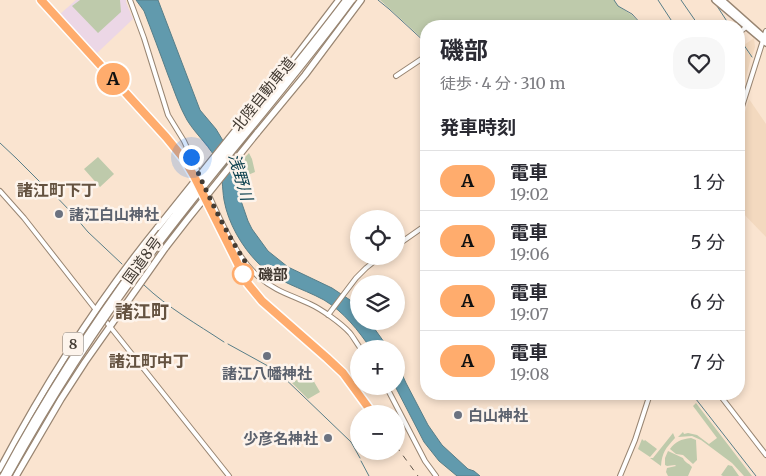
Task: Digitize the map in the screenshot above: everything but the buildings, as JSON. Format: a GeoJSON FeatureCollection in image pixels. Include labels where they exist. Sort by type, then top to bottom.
{"type":"FeatureCollection","features":[{"type":"Feature","properties":{"kind":"highway","name":"国道8号"},"geometry":{"type":"LineString","coordinates":[[0,469],[16,438],[50,382],[96,310],[130,262],[243,121],[265,97],[339,0]]}},
{"type":"Feature","properties":{"kind":"highway","name":"北陸自動車道"},"geometry":{"type":"LineString","coordinates":[[3,476],[67,366],[119,288],[346,0]]}},
{"type":"Feature","properties":{"kind":"highway","name":"北陸自動車道"},"geometry":{"type":"LineString","coordinates":[[8,476],[71,369],[123,292],[181,215],[352,0]]}},
{"type":"Feature","properties":{"kind":"highway","name":"国道8号"},"geometry":{"type":"LineString","coordinates":[[16,476],[61,399],[109,326],[166,247],[305,75],[361,1]]}},
{"type":"Feature","properties":{"kind":"main road"},"geometry":{"type":"LineString","coordinates":[[715,0],[738,20]]}},
{"type":"Feature","properties":{"kind":"main road"},"geometry":{"type":"LineString","coordinates":[[722,0],[745,20]]}},
{"type":"Feature","properties":{"kind":"main road"},"geometry":{"type":"LineString","coordinates":[[745,20],[765,38]]}},
{"type":"Feature","properties":{"kind":"main road"},"geometry":{"type":"LineString","coordinates":[[746,27],[765,38]]}},
{"type":"Feature","properties":{"kind":"street"},"geometry":{"type":"LineString","coordinates":[[130,0],[142,31],[168,115],[184,141],[236,248],[248,266],[259,277],[282,293],[309,303],[330,314],[355,340]]}},
{"type":"Feature","properties":{"kind":"street"},"geometry":{"type":"LineString","coordinates":[[745,98],[765,38]]}},
{"type":"Feature","properties":{"kind":"street"},"geometry":{"type":"LineString","coordinates":[[396,76],[420,60]]}},
{"type":"Feature","properties":{"kind":"street"},"geometry":{"type":"LineString","coordinates":[[0,191],[24,218],[228,476]]}},
{"type":"Feature","properties":{"kind":"street"},"geometry":{"type":"LineString","coordinates":[[405,240],[420,229]]}},
{"type":"Feature","properties":{"kind":"street"},"geometry":{"type":"LineString","coordinates":[[330,314],[356,278],[370,265]]}},
{"type":"Feature","properties":{"kind":"street"},"geometry":{"type":"LineString","coordinates":[[391,395],[425,461],[436,476]]}},
{"type":"Feature","properties":{"kind":"street"},"geometry":{"type":"LineString","coordinates":[[620,476],[635,440],[648,400]]}},
{"type":"Feature","properties":{"kind":"street"},"geometry":{"type":"LineString","coordinates":[[724,400],[766,455]]}},
{"type":"Feature","properties":{"kind":"shaded area"},"geometry":{"type":"Polygon","coordinates":[[[39,0],[42,0],[94,52],[92,54],[94,57],[96,55],[105,68],[185,158],[196,175],[250,283],[261,298],[340,368],[350,380],[350,385],[341,373],[262,303],[256,295],[253,296],[184,161],[170,142],[39,0]]]}},
{"type":"Feature","properties":{"kind":"shaded area"},"geometry":{"type":"Polygon","coordinates":[[[76,0],[126,0],[133,19],[97,53],[59,15],[76,0]]]}},
{"type":"Feature","properties":{"kind":"shaded area"},"geometry":{"type":"Polygon","coordinates":[[[754,38],[755,47],[745,83],[745,50],[751,55],[745,44],[754,38]]]}},
{"type":"Feature","properties":{"kind":"shaded area"},"geometry":{"type":"Polygon","coordinates":[[[749,99],[766,124],[766,237],[745,215],[745,112],[749,99]]]}},
{"type":"Feature","properties":{"kind":"shaded area"},"geometry":{"type":"Polygon","coordinates":[[[357,395],[361,395],[368,405],[364,405],[357,395]]]}},
{"type":"Feature","properties":{"kind":"green space"},"geometry":{"type":"Polygon","coordinates":[[[80,0],[120,0],[121,12],[98,33],[72,6],[80,0]]]}},
{"type":"Feature","properties":{"kind":"green space"},"geometry":{"type":"Polygon","coordinates":[[[380,0],[614,0],[618,6],[637,20],[420,20],[420,37],[380,0]]]}},
{"type":"Feature","properties":{"kind":"green space"},"geometry":{"type":"Polygon","coordinates":[[[249,153],[255,172],[248,175],[244,158],[249,153]]]}},
{"type":"Feature","properties":{"kind":"green space"},"geometry":{"type":"Polygon","coordinates":[[[98,157],[114,174],[100,187],[84,169],[98,157]]]}},
{"type":"Feature","properties":{"kind":"green space"},"geometry":{"type":"Polygon","coordinates":[[[308,373],[320,392],[308,399],[292,383],[308,373]]]}},
{"type":"Feature","properties":{"kind":"green space"},"geometry":{"type":"Polygon","coordinates":[[[696,403],[752,476],[744,476],[732,463],[701,440],[692,436],[678,437],[683,432],[684,434],[697,435],[709,444],[717,438],[693,406],[696,403]]]}},
{"type":"Feature","properties":{"kind":"green space"},"geometry":{"type":"Polygon","coordinates":[[[673,433],[675,438],[662,457],[661,466],[650,458],[653,458],[673,433]]]}},
{"type":"Feature","properties":{"kind":"green space"},"geometry":{"type":"Polygon","coordinates":[[[691,438],[696,440],[697,460],[693,464],[683,455],[676,454],[670,449],[679,441],[691,438]]]}},
{"type":"Feature","properties":{"kind":"green space"},"geometry":{"type":"Polygon","coordinates":[[[642,439],[657,449],[650,457],[638,449],[642,439]]]}},
{"type":"Feature","properties":{"kind":"green space"},"geometry":{"type":"Polygon","coordinates":[[[668,451],[683,458],[692,467],[688,476],[668,476],[667,468],[676,466],[665,465],[668,451]]]}},
{"type":"Feature","properties":{"kind":"green space"},"geometry":{"type":"Polygon","coordinates":[[[728,465],[732,466],[739,476],[721,475],[728,465]]]}},
{"type":"Feature","properties":{"kind":"water"},"geometry":{"type":"Polygon","coordinates":[[[136,0],[158,0],[200,110],[216,129],[231,154],[237,175],[239,195],[252,229],[268,251],[288,267],[332,288],[350,300],[350,322],[324,300],[273,275],[258,263],[247,250],[237,234],[226,209],[222,177],[218,163],[184,115],[144,11],[136,0]]]}},
{"type":"Feature","properties":{"kind":"water"},"geometry":{"type":"Polygon","coordinates":[[[357,330],[375,330],[383,340],[365,340],[357,330]]]}},
{"type":"Feature","properties":{"kind":"water"},"geometry":{"type":"Polygon","coordinates":[[[405,381],[428,425],[442,445],[468,469],[480,476],[457,476],[439,461],[424,442],[400,395],[405,395],[405,381]]]}},
{"type":"Feature","properties":{"kind":"waterway"},"geometry":{"type":"LineString","coordinates":[[378,0],[420,37]]}},
{"type":"Feature","properties":{"kind":"waterway"},"geometry":{"type":"LineString","coordinates":[[614,0],[618,6],[632,14],[638,20]]}},
{"type":"Feature","properties":{"kind":"waterway"},"geometry":{"type":"LineString","coordinates":[[658,0],[671,20]]}},
{"type":"Feature","properties":{"kind":"waterway"},"geometry":{"type":"LineString","coordinates":[[681,0],[695,20]]}},
{"type":"Feature","properties":{"kind":"waterway"},"geometry":{"type":"LineString","coordinates":[[717,6],[726,20]]}},
{"type":"Feature","properties":{"kind":"waterway"},"geometry":{"type":"LineString","coordinates":[[745,47],[752,57]]}},
{"type":"Feature","properties":{"kind":"waterway"},"geometry":{"type":"LineString","coordinates":[[144,115],[178,153],[194,179]]}},
{"type":"Feature","properties":{"kind":"waterway"},"geometry":{"type":"LineString","coordinates":[[0,143],[47,187],[88,232],[122,264]]}},
{"type":"Feature","properties":{"kind":"waterway"},"geometry":{"type":"LineString","coordinates":[[205,200],[237,264]]}},
{"type":"Feature","properties":{"kind":"waterway"},"geometry":{"type":"LineString","coordinates":[[144,285],[173,308],[224,342]]}},
{"type":"Feature","properties":{"kind":"waterway"},"geometry":{"type":"LineString","coordinates":[[228,344],[277,371],[350,441]]}},
{"type":"Feature","properties":{"kind":"waterway"},"geometry":{"type":"LineString","coordinates":[[697,400],[756,476]]}},
{"type":"Feature","properties":{"kind":"waterway"},"geometry":{"type":"LineString","coordinates":[[361,461],[369,476]]}},
{"type":"Feature","properties":{"kind":"railway"},"geometry":{"type":"LineString","coordinates":[[41,0],[184,159],[248,284],[258,297],[341,371],[366,405]]}},
{"type":"Feature","properties":{"kind":"railway"},"geometry":{"type":"LineString","coordinates":[[405,458],[418,476]]}},
{"type":"Feature","properties":{"kind":"train","name":"A"},"geometry":{"type":"LineString","coordinates":[[41,0],[184,159],[248,284],[256,295],[343,373],[367,405]]}},
{"type":"Feature","properties":{"kind":"place","name":"諸江白山神社"},"geometry":{"type":"Point","coordinates":[59,214]}},
{"type":"Feature","properties":{"kind":"place","name":"磯部"},"geometry":{"type":"Point","coordinates":[243,274]}},
{"type":"Feature","properties":{"kind":"place","name":"諸江八幡神社"},"geometry":{"type":"Point","coordinates":[267,356]}},
{"type":"Feature","properties":{"kind":"place","name":"白山神社"},"geometry":{"type":"Point","coordinates":[458,415]}},
{"type":"Feature","properties":{"kind":"place","name":"少彦名神社"},"geometry":{"type":"Point","coordinates":[328,438]}},
{"type":"Feature","properties":{"kind":"district","name":"諸江町下丁"},"geometry":{"type":"Point","coordinates":[57,190]}},
{"type":"Feature","properties":{"kind":"district","name":"諸江町"},"geometry":{"type":"Point","coordinates":[142,311]}},
{"type":"Feature","properties":{"kind":"district","name":"諸江町中丁"},"geometry":{"type":"Point","coordinates":[149,361]}},
{"type":"Feature","properties":{"kind":"route"},"geometry":{"type":"LineString","coordinates":[[191,157],[224,226],[248,266],[243,274]]}},
{"type":"Feature","properties":{"kind":"water label","name":"浅野川"},"geometry":{"type":"Point","coordinates":[241,177]}}]}
